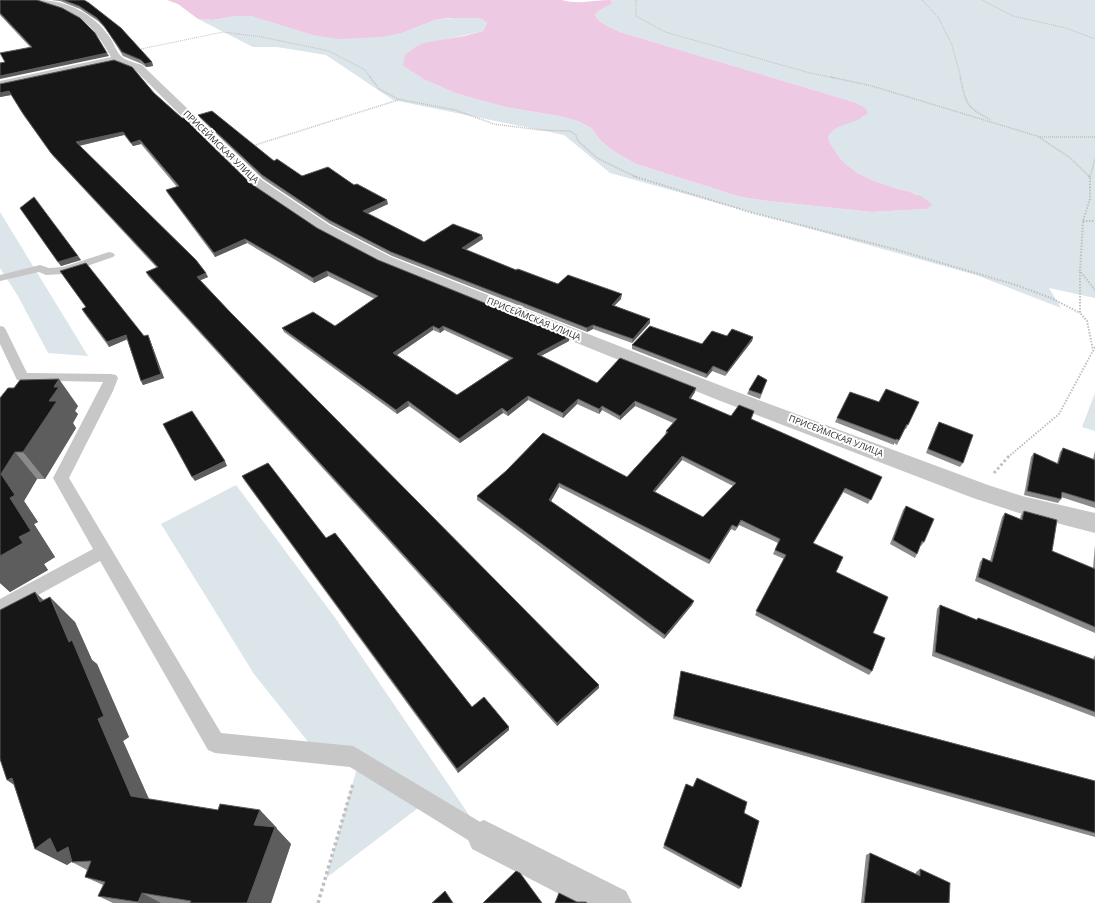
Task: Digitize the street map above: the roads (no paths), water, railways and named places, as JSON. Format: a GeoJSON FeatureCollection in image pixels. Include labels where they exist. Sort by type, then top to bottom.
{"type":"FeatureCollection","features":[{"type":"Feature","properties":{"kind":"street"},"geometry":{"type":"LineString","coordinates":[[0,84],[116,57],[106,39],[92,22],[64,6],[42,0]]}},
{"type":"Feature","properties":{"kind":"street","name":"ПРИСЕЙМСКАЯ УЛИЦА"},"geometry":{"type":"LineString","coordinates":[[116,57],[138,67],[257,183],[324,228],[385,260],[725,394],[981,492],[1022,506],[1095,523]]}},
{"type":"Feature","properties":{"kind":"street"},"geometry":{"type":"LineString","coordinates":[[484,837],[614,903]]}},
{"type":"Feature","properties":{"kind":"lane"},"geometry":{"type":"LineString","coordinates":[[0,278],[40,268],[43,271],[59,272],[109,255]]}},
{"type":"Feature","properties":{"kind":"lane"},"geometry":{"type":"LineString","coordinates":[[0,330],[22,377],[111,378],[106,391],[61,478],[215,743],[353,757],[484,837]]}},
{"type":"Feature","properties":{"kind":"lane"},"geometry":{"type":"LineString","coordinates":[[0,608],[104,551]]}}]}
